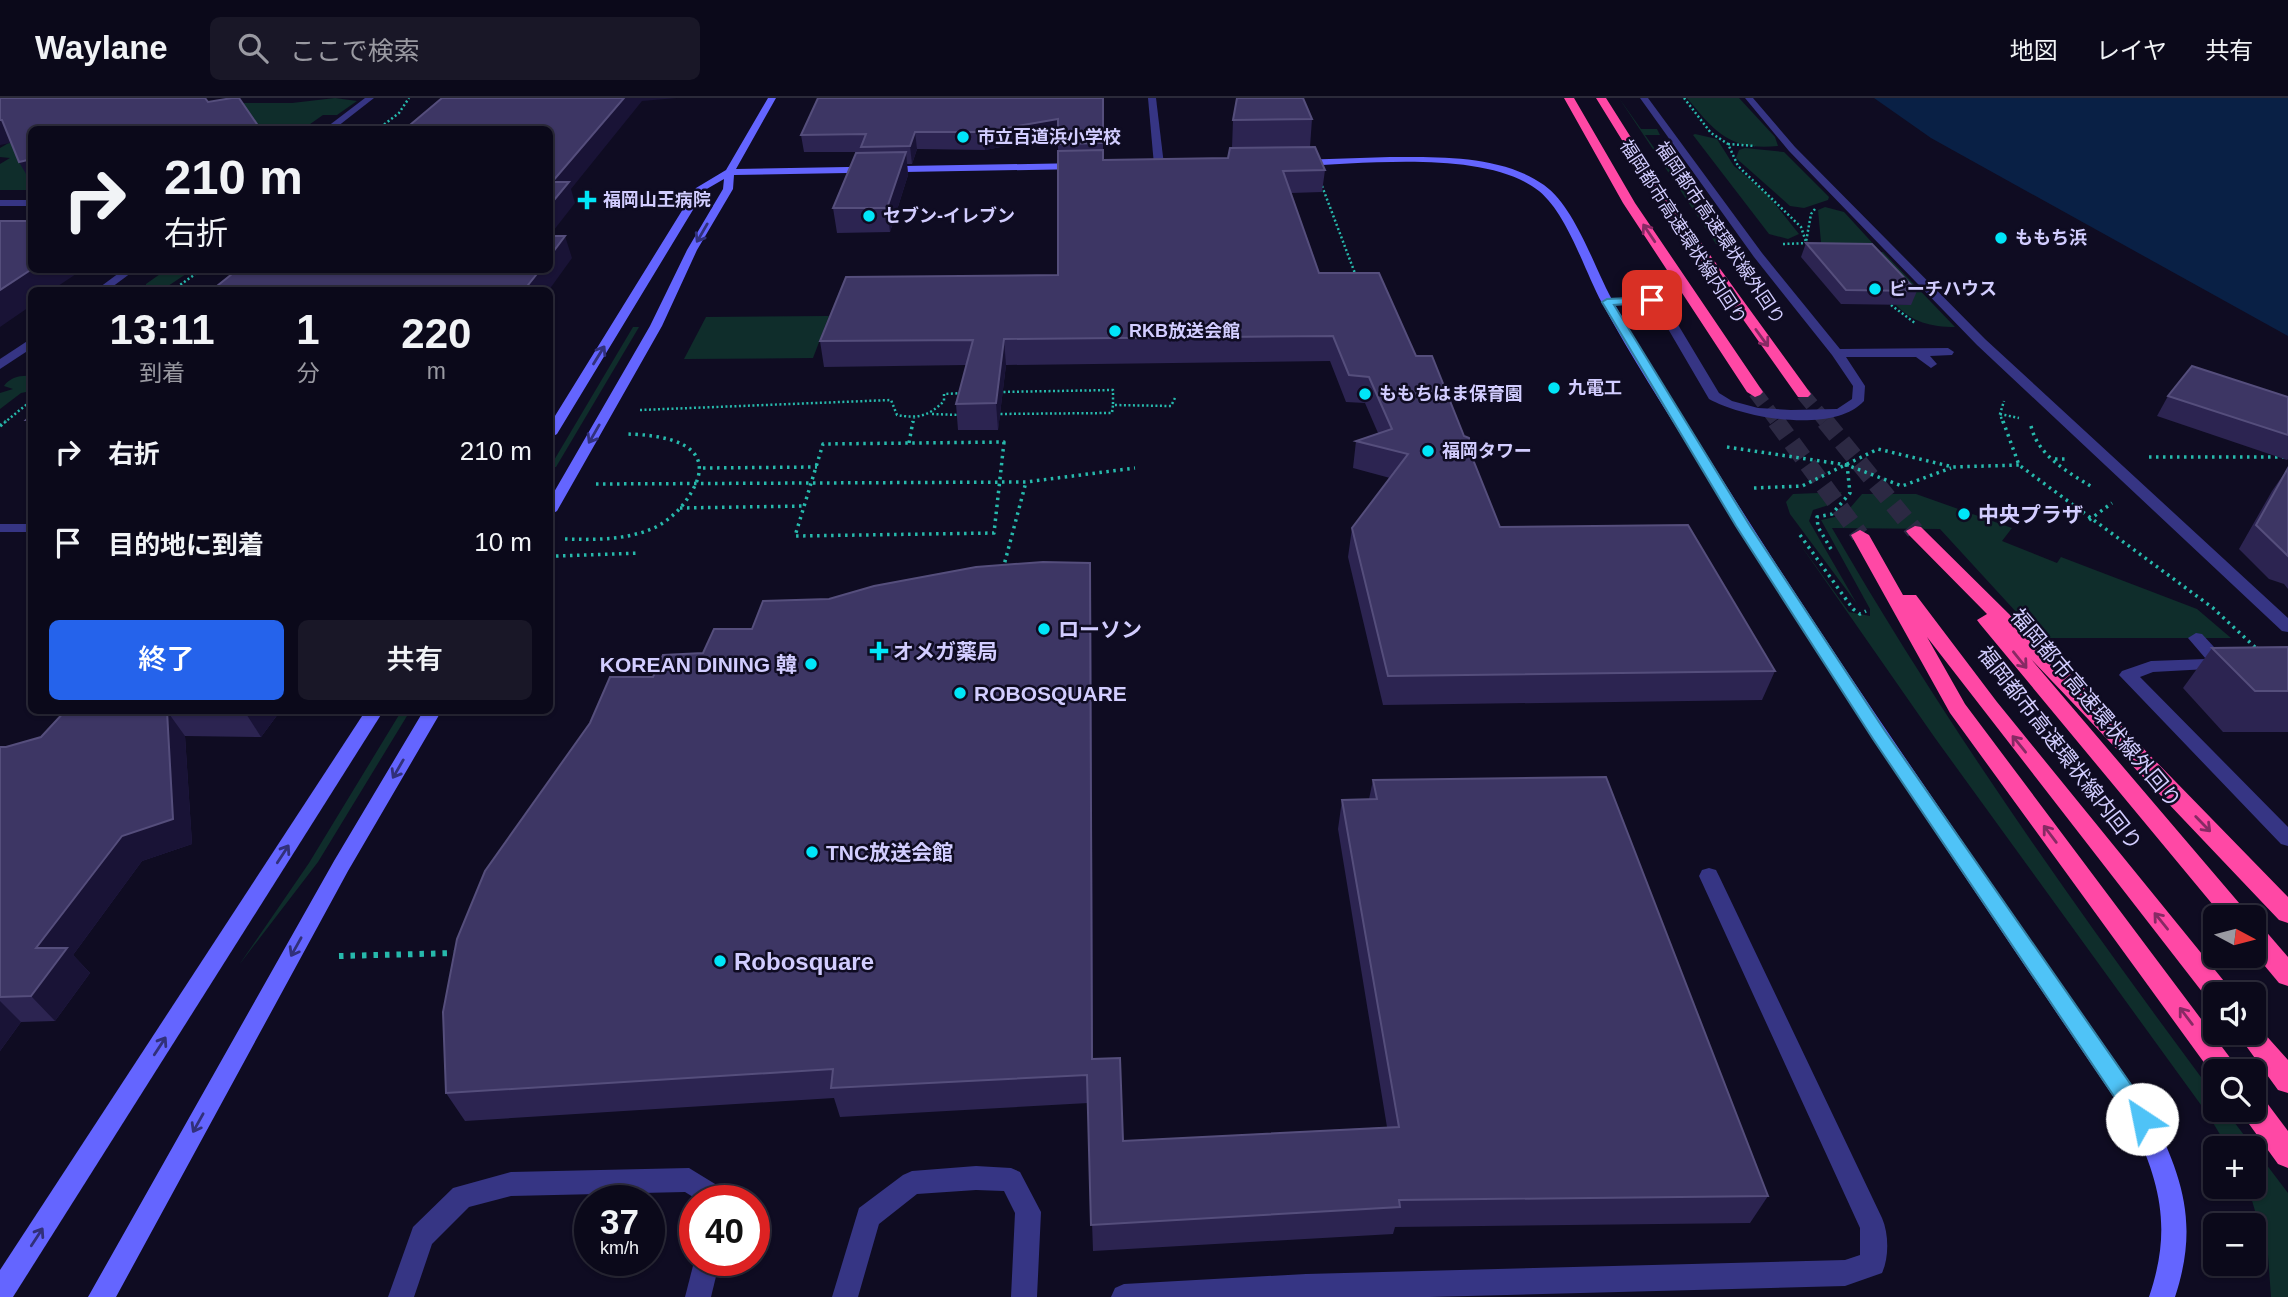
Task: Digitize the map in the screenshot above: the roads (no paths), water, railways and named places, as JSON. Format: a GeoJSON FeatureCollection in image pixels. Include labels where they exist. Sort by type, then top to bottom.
{"type":"FeatureCollection","features":[{"type":"Feature","properties":{"kind":"highway","name":"福岡都市高速環状線内回り"},"geometry":{"type":"LineString","coordinates":[[1569,98],[1629,203],[1755,392]]}},
{"type":"Feature","properties":{"kind":"highway","name":"福岡都市高速環状線外回り"},"geometry":{"type":"LineString","coordinates":[[1601,98],[1668,205],[1803,394]]}},
{"type":"Feature","properties":{"kind":"highway","name":"福岡都市高速環状線外回り"},"geometry":{"type":"LineString","coordinates":[[2228,905],[2057,706],[1915,531],[2089,705],[2288,913]]}},
{"type":"Feature","properties":{"kind":"highway","name":"福岡都市高速環状線内回り"},"geometry":{"type":"LineString","coordinates":[[2203,1040],[1957,708],[1860,535],[1990,707],[2209,982]]}},
{"type":"Feature","properties":{"kind":"highway"},"geometry":{"type":"LineString","coordinates":[[2266,949],[2288,975]]}},
{"type":"Feature","properties":{"kind":"highway"},"geometry":{"type":"LineString","coordinates":[[2259,1045],[2288,1081]]}},
{"type":"Feature","properties":{"kind":"highway"},"geometry":{"type":"LineString","coordinates":[[2264,1122],[2288,1154]]}},
{"type":"Feature","properties":{"kind":"street"},"geometry":{"type":"LineString","coordinates":[[332,126],[370,98]]}},
{"type":"Feature","properties":{"kind":"street"},"geometry":{"type":"LineString","coordinates":[[553,506],[656,326],[692,250],[728,189],[730,172],[772,98]]}},
{"type":"Feature","properties":{"kind":"street"},"geometry":{"type":"LineString","coordinates":[[1152,98],[1152,165],[1179,164]]}},
{"type":"Feature","properties":{"kind":"street"},"geometry":{"type":"LineString","coordinates":[[1607,302],[1652,300],[1662,308],[1714,396],[1727,405],[1746,410],[1840,413],[1853,407],[1858,401],[1859,386],[1837,353],[1758,255],[1644,98]]}},
{"type":"Feature","properties":{"kind":"street"},"geometry":{"type":"LineString","coordinates":[[1749,98],[1792,149],[1981,342],[2288,627]]}},
{"type":"Feature","properties":{"kind":"street"},"geometry":{"type":"LineString","coordinates":[[1281,163],[1449,162],[1484,167],[1526,180],[1542,188],[1554,201],[1607,302],[1737,516],[1879,735],[2142,1119],[2166,1166],[2178,1221],[2174,1269],[2162,1297]]}},
{"type":"Feature","properties":{"kind":"street"},"geometry":{"type":"LineString","coordinates":[[553,429],[701,188],[730,172],[1104,165]]}},
{"type":"Feature","properties":{"kind":"street"},"geometry":{"type":"LineString","coordinates":[[0,203],[28,203]]}},
{"type":"Feature","properties":{"kind":"street"},"geometry":{"type":"LineString","coordinates":[[105,287],[125,273]]}},
{"type":"Feature","properties":{"kind":"street"},"geometry":{"type":"LineString","coordinates":[[0,365],[28,345]]}},
{"type":"Feature","properties":{"kind":"street"},"geometry":{"type":"LineString","coordinates":[[1837,353],[1948,352]]}},
{"type":"Feature","properties":{"kind":"street"},"geometry":{"type":"LineString","coordinates":[[1919,353],[1931,364]]}},
{"type":"Feature","properties":{"kind":"street"},"geometry":{"type":"LineString","coordinates":[[0,528],[28,528]]}},
{"type":"Feature","properties":{"kind":"street"},"geometry":{"type":"LineString","coordinates":[[2196,638],[2220,664],[2151,667],[2128,675],[2288,839]]}},
{"type":"Feature","properties":{"kind":"street"},"geometry":{"type":"LineString","coordinates":[[0,1294],[372,714]]}},
{"type":"Feature","properties":{"kind":"street"},"geometry":{"type":"LineString","coordinates":[[101,1297],[334,878],[431,714]]}},
{"type":"Feature","properties":{"kind":"street"},"geometry":{"type":"LineString","coordinates":[[1124,1297],[1306,1287],[1844,1273],[1873,1264],[1872,1227],[1854,1182],[1709,876]]}},
{"type":"Feature","properties":{"kind":"street"},"geometry":{"type":"LineString","coordinates":[[845,1297],[868,1217],[912,1183],[976,1178],[1011,1180],[1028,1212],[1024,1297]]}},
{"type":"Feature","properties":{"kind":"street"},"geometry":{"type":"LineString","coordinates":[[401,1297],[422,1236],[462,1197],[511,1184],[689,1180],[696,1185]]}},
{"type":"Feature","properties":{"kind":"street"},"geometry":{"type":"LineString","coordinates":[[698,1297],[703,1276]]}},
{"type":"Feature","properties":{"kind":"water"},"geometry":{"type":"Polygon","coordinates":[[[1874,98],[2288,98],[2288,336],[1931,138],[1874,98]]]}},
{"type":"Feature","properties":{"kind":"tunnel"},"geometry":{"type":"LineString","coordinates":[[1755,392],[1778,423]]}},
{"type":"Feature","properties":{"kind":"tunnel"},"geometry":{"type":"LineString","coordinates":[[1803,394],[1827,423]]}},
{"type":"Feature","properties":{"kind":"tunnel"},"geometry":{"type":"LineString","coordinates":[[1776,421],[1860,535]]}},
{"type":"Feature","properties":{"kind":"tunnel"},"geometry":{"type":"LineString","coordinates":[[1825,421],[1915,531]]}},
{"type":"Feature","properties":{"kind":"place","name":"市立百道浜小学校"},"geometry":{"type":"Point","coordinates":[963,137]}},
{"type":"Feature","properties":{"kind":"place","name":"福岡山王病院"},"geometry":{"type":"Point","coordinates":[587,200]}},
{"type":"Feature","properties":{"kind":"place","name":"セブン-イレブン"},"geometry":{"type":"Point","coordinates":[869,216]}},
{"type":"Feature","properties":{"kind":"place","name":"ももち浜"},"geometry":{"type":"Point","coordinates":[2001,238]}},
{"type":"Feature","properties":{"kind":"place","name":"ビーチハウス"},"geometry":{"type":"Point","coordinates":[1875,289]}},
{"type":"Feature","properties":{"kind":"place","name":"RKB放送会館"},"geometry":{"type":"Point","coordinates":[1115,331]}},
{"type":"Feature","properties":{"kind":"place","name":"九電工"},"geometry":{"type":"Point","coordinates":[1554,388]}},
{"type":"Feature","properties":{"kind":"place","name":"ももちはま保育園"},"geometry":{"type":"Point","coordinates":[1365,394]}},
{"type":"Feature","properties":{"kind":"place","name":"福岡タワー"},"geometry":{"type":"Point","coordinates":[1428,451]}},
{"type":"Feature","properties":{"kind":"place","name":"中央プラザ"},"geometry":{"type":"Point","coordinates":[1964,514]}},
{"type":"Feature","properties":{"kind":"place","name":"ローソン"},"geometry":{"type":"Point","coordinates":[1044,629]}},
{"type":"Feature","properties":{"kind":"place","name":"オメガ薬局"},"geometry":{"type":"Point","coordinates":[879,651]}},
{"type":"Feature","properties":{"kind":"place","name":"KOREAN DINING 韓"},"geometry":{"type":"Point","coordinates":[811,664]}},
{"type":"Feature","properties":{"kind":"place","name":"ROBOSQUARE"},"geometry":{"type":"Point","coordinates":[960,693]}},
{"type":"Feature","properties":{"kind":"place","name":"TNC放送会館"},"geometry":{"type":"Point","coordinates":[812,852]}},
{"type":"Feature","properties":{"kind":"place","name":"Robosquare"},"geometry":{"type":"Point","coordinates":[720,961]}}]}
